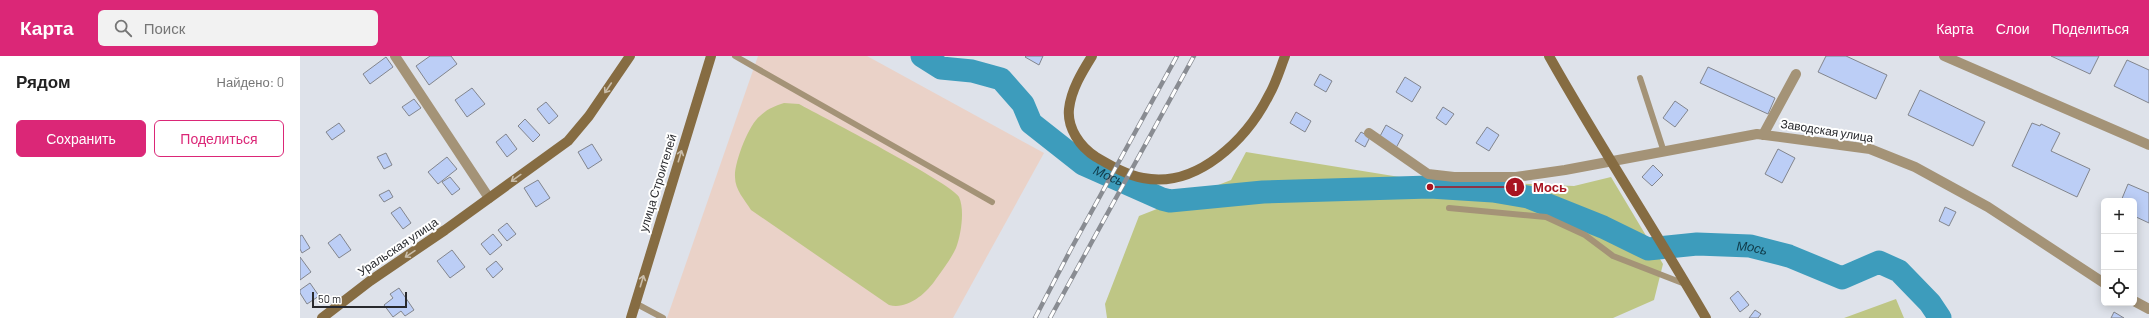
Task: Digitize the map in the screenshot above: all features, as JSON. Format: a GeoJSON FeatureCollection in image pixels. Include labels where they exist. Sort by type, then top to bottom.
{"type":"FeatureCollection","features":[{"type":"Feature","properties":{"kind":"street"},"geometry":{"type":"LineString","coordinates":[[395,56],[490,198]]}},
{"type":"Feature","properties":{"kind":"street","name":"Уральская улица"},"geometry":{"type":"LineString","coordinates":[[322,318],[370,281],[490,198],[568,141],[589,116],[630,56]]}},
{"type":"Feature","properties":{"kind":"street","name":"улица Строителей"},"geometry":{"type":"LineString","coordinates":[[631,318],[711,56]]}},
{"type":"Feature","properties":{"kind":"street"},"geometry":{"type":"LineString","coordinates":[[1092,56],[1075,86],[1069,109],[1072,128],[1077,138],[1092,154],[1121,170],[1144,178],[1169,178],[1197,170],[1226,151],[1239,139],[1261,110],[1276,80],[1285,56]]}},
{"type":"Feature","properties":{"kind":"street"},"geometry":{"type":"LineString","coordinates":[[1549,56],[1610,162],[1652,227],[1706,318]]}},
{"type":"Feature","properties":{"kind":"street"},"geometry":{"type":"LineString","coordinates":[[1944,56],[2149,145]]}},
{"type":"Feature","properties":{"kind":"street"},"geometry":{"type":"LineString","coordinates":[[1763,135],[1796,74]]}},
{"type":"Feature","properties":{"kind":"street","name":"Заводская улица"},"geometry":{"type":"LineString","coordinates":[[1369,133],[1428,174],[1454,177],[1516,177],[1590,167],[1757,134],[1870,149],[1915,167],[1988,207],[2101,281]]}},
{"type":"Feature","properties":{"kind":"street"},"geometry":{"type":"LineString","coordinates":[[2137,303],[2149,309]]}},
{"type":"Feature","properties":{"kind":"lane"},"geometry":{"type":"LineString","coordinates":[[735,56],[992,202]]}},
{"type":"Feature","properties":{"kind":"lane"},"geometry":{"type":"LineString","coordinates":[[1640,78],[1664,152]]}},
{"type":"Feature","properties":{"kind":"lane"},"geometry":{"type":"LineString","coordinates":[[1449,208],[1546,217],[1585,235],[1613,256],[1686,284]]}},
{"type":"Feature","properties":{"kind":"lane"},"geometry":{"type":"LineString","coordinates":[[635,303],[663,318]]}},
{"type":"Feature","properties":{"kind":"shaded area"},"geometry":{"type":"Polygon","coordinates":[[[758,56],[867,56],[1044,153],[953,318],[667,318],[758,56]]]}},
{"type":"Feature","properties":{"kind":"green space"},"geometry":{"type":"Polygon","coordinates":[[[784,103],[799,104],[858,135],[935,179],[959,197],[962,209],[962,222],[956,248],[932,285],[916,300],[903,305],[889,305],[751,210],[743,199],[735,182],[735,171],[743,144],[751,127],[765,111],[784,103]]]}},
{"type":"Feature","properties":{"kind":"green space"},"geometry":{"type":"Polygon","coordinates":[[[1246,152],[1412,179],[1574,186],[1611,177],[1663,264],[1654,300],[1613,318],[1107,318],[1105,304],[1139,216],[1231,180],[1246,152]]]}},
{"type":"Feature","properties":{"kind":"green space"},"geometry":{"type":"Polygon","coordinates":[[[1896,299],[1904,318],[1844,318],[1896,299]]]}},
{"type":"Feature","properties":{"kind":"building"},"geometry":{"type":"Polygon","coordinates":[[[430,56],[451,56],[457,64],[429,85],[416,66],[430,56]]]}},
{"type":"Feature","properties":{"kind":"building"},"geometry":{"type":"Polygon","coordinates":[[[1026,56],[1043,56],[1039,65],[1025,57],[1026,56]]]}},
{"type":"Feature","properties":{"kind":"building"},"geometry":{"type":"Polygon","coordinates":[[[1826,56],[1846,56],[1887,75],[1876,99],[1818,72],[1826,56]]]}},
{"type":"Feature","properties":{"kind":"building"},"geometry":{"type":"Polygon","coordinates":[[[2051,56],[2099,56],[2090,74],[2051,56]]]}},
{"type":"Feature","properties":{"kind":"building"},"geometry":{"type":"Polygon","coordinates":[[[386,57],[393,67],[370,84],[363,74],[386,57]]]}},
{"type":"Feature","properties":{"kind":"building"},"geometry":{"type":"Polygon","coordinates":[[[2127,60],[2149,70],[2149,103],[2114,86],[2127,60]]]}},
{"type":"Feature","properties":{"kind":"building"},"geometry":{"type":"Polygon","coordinates":[[[1708,67],[1775,98],[1768,114],[1700,83],[1708,67]]]}},
{"type":"Feature","properties":{"kind":"building"},"geometry":{"type":"Polygon","coordinates":[[[1320,74],[1332,81],[1326,92],[1314,85],[1320,74]]]}},
{"type":"Feature","properties":{"kind":"building"},"geometry":{"type":"Polygon","coordinates":[[[1405,77],[1421,87],[1412,102],[1396,92],[1405,77]]]}},
{"type":"Feature","properties":{"kind":"building"},"geometry":{"type":"Polygon","coordinates":[[[472,88],[485,104],[467,117],[455,100],[472,88]]]}},
{"type":"Feature","properties":{"kind":"building"},"geometry":{"type":"Polygon","coordinates":[[[1920,90],[1985,122],[1973,146],[1908,115],[1920,90]]]}},
{"type":"Feature","properties":{"kind":"building"},"geometry":{"type":"Polygon","coordinates":[[[414,99],[421,108],[409,116],[402,107],[414,99]]]}},
{"type":"Feature","properties":{"kind":"building"},"geometry":{"type":"Polygon","coordinates":[[[1675,101],[1688,110],[1675,127],[1663,118],[1675,101]]]}},
{"type":"Feature","properties":{"kind":"building"},"geometry":{"type":"Polygon","coordinates":[[[546,102],[558,116],[549,124],[537,109],[546,102]]]}},
{"type":"Feature","properties":{"kind":"building"},"geometry":{"type":"Polygon","coordinates":[[[1443,107],[1454,114],[1446,125],[1436,118],[1443,107]]]}},
{"type":"Feature","properties":{"kind":"building"},"geometry":{"type":"Polygon","coordinates":[[[1296,112],[1311,121],[1305,132],[1290,123],[1296,112]]]}},
{"type":"Feature","properties":{"kind":"building"},"geometry":{"type":"Polygon","coordinates":[[[525,119],[540,135],[533,142],[518,126],[525,119]]]}},
{"type":"Feature","properties":{"kind":"building"},"geometry":{"type":"Polygon","coordinates":[[[339,123],[345,131],[332,140],[326,132],[339,123]]]}},
{"type":"Feature","properties":{"kind":"building"},"geometry":{"type":"Polygon","coordinates":[[[2032,123],[2040,126],[2041,124],[2060,133],[2051,151],[2090,169],[2077,197],[2012,166],[2032,123]]]}},
{"type":"Feature","properties":{"kind":"building"},"geometry":{"type":"Polygon","coordinates":[[[1386,125],[1403,135],[1396,148],[1379,138],[1386,125]]]}},
{"type":"Feature","properties":{"kind":"building"},"geometry":{"type":"Polygon","coordinates":[[[1487,127],[1499,135],[1489,151],[1476,143],[1487,127]]]}},
{"type":"Feature","properties":{"kind":"building"},"geometry":{"type":"Polygon","coordinates":[[[1361,132],[1370,137],[1365,147],[1355,141],[1361,132]]]}},
{"type":"Feature","properties":{"kind":"building"},"geometry":{"type":"Polygon","coordinates":[[[506,134],[517,149],[507,157],[496,142],[506,134]]]}},
{"type":"Feature","properties":{"kind":"building"},"geometry":{"type":"Polygon","coordinates":[[[592,144],[602,160],[588,169],[578,152],[592,144]]]}},
{"type":"Feature","properties":{"kind":"building"},"geometry":{"type":"Polygon","coordinates":[[[1778,149],[1795,158],[1782,183],[1765,174],[1778,149]]]}},
{"type":"Feature","properties":{"kind":"building"},"geometry":{"type":"Polygon","coordinates":[[[386,153],[392,165],[384,169],[377,157],[386,153]]]}},
{"type":"Feature","properties":{"kind":"building"},"geometry":{"type":"Polygon","coordinates":[[[447,157],[457,169],[438,184],[428,172],[447,157]]]}},
{"type":"Feature","properties":{"kind":"building"},"geometry":{"type":"Polygon","coordinates":[[[1653,165],[1663,175],[1652,186],[1642,177],[1653,165]]]}},
{"type":"Feature","properties":{"kind":"building"},"geometry":{"type":"Polygon","coordinates":[[[450,177],[460,189],[452,195],[442,182],[450,177]]]}},
{"type":"Feature","properties":{"kind":"building"},"geometry":{"type":"Polygon","coordinates":[[[538,180],[550,198],[536,207],[524,188],[538,180]]]}},
{"type":"Feature","properties":{"kind":"building"},"geometry":{"type":"Polygon","coordinates":[[[2128,184],[2149,193],[2149,223],[2137,217],[2137,198],[2122,198],[2128,184]]]}},
{"type":"Feature","properties":{"kind":"building"},"geometry":{"type":"Polygon","coordinates":[[[389,190],[393,197],[384,202],[379,195],[389,190]]]}},
{"type":"Feature","properties":{"kind":"building"},"geometry":{"type":"Polygon","coordinates":[[[400,207],[411,223],[403,229],[391,213],[400,207]]]}},
{"type":"Feature","properties":{"kind":"building"},"geometry":{"type":"Polygon","coordinates":[[[1945,207],[1956,212],[1949,226],[1939,221],[1945,207]]]}},
{"type":"Feature","properties":{"kind":"building"},"geometry":{"type":"Polygon","coordinates":[[[507,223],[516,234],[507,241],[498,230],[507,223]]]}},
{"type":"Feature","properties":{"kind":"building"},"geometry":{"type":"Polygon","coordinates":[[[340,234],[351,250],[339,258],[328,243],[340,234]]]}},
{"type":"Feature","properties":{"kind":"building"},"geometry":{"type":"Polygon","coordinates":[[[493,234],[502,245],[490,255],[481,244],[493,234]]]}},
{"type":"Feature","properties":{"kind":"building"},"geometry":{"type":"Polygon","coordinates":[[[302,235],[310,248],[302,253],[300,249],[300,236],[302,235]]]}},
{"type":"Feature","properties":{"kind":"building"},"geometry":{"type":"Polygon","coordinates":[[[452,250],[465,267],[450,278],[437,261],[452,250]]]}},
{"type":"Feature","properties":{"kind":"building"},"geometry":{"type":"Polygon","coordinates":[[[300,257],[311,272],[300,280],[300,257]]]}},
{"type":"Feature","properties":{"kind":"building"},"geometry":{"type":"Polygon","coordinates":[[[496,261],[503,269],[493,278],[486,269],[496,261]]]}},
{"type":"Feature","properties":{"kind":"building"},"geometry":{"type":"Polygon","coordinates":[[[310,283],[319,296],[307,304],[300,293],[300,290],[310,283]]]}},
{"type":"Feature","properties":{"kind":"building"},"geometry":{"type":"Polygon","coordinates":[[[399,288],[414,310],[405,316],[401,311],[393,317],[384,305],[393,298],[390,294],[399,288]]]}},
{"type":"Feature","properties":{"kind":"building"},"geometry":{"type":"Polygon","coordinates":[[[1738,291],[1749,305],[1740,312],[1730,298],[1738,291]]]}},
{"type":"Feature","properties":{"kind":"building"},"geometry":{"type":"Polygon","coordinates":[[[1755,310],[1761,314],[1758,318],[1749,318],[1755,310]]]}},
{"type":"Feature","properties":{"kind":"building"},"geometry":{"type":"Polygon","coordinates":[[[2114,312],[2124,318],[2111,318],[2114,312]]]}},
{"type":"Feature","properties":{"kind":"waterway","name":"Мось"},"geometry":{"type":"LineString","coordinates":[[922,56],[941,68],[972,71],[1001,79],[1023,104],[1031,123],[1083,164],[1162,199],[1170,201],[1263,192],[1430,187],[1493,191],[1528,197],[1603,227],[1648,249],[1697,244],[1750,246],[1789,256],[1842,278],[1879,262],[1899,271],[1930,303],[1940,318]]}},
{"type":"Feature","properties":{"kind":"railway"},"geometry":{"type":"LineString","coordinates":[[1035,318],[1071,249],[1177,56]]}},
{"type":"Feature","properties":{"kind":"railway"},"geometry":{"type":"LineString","coordinates":[[1050,318],[1194,56]]}},
{"type":"Feature","properties":{"kind":"place","name":"Мось"},"geometry":{"type":"Point","coordinates":[1430,187]}}]}
